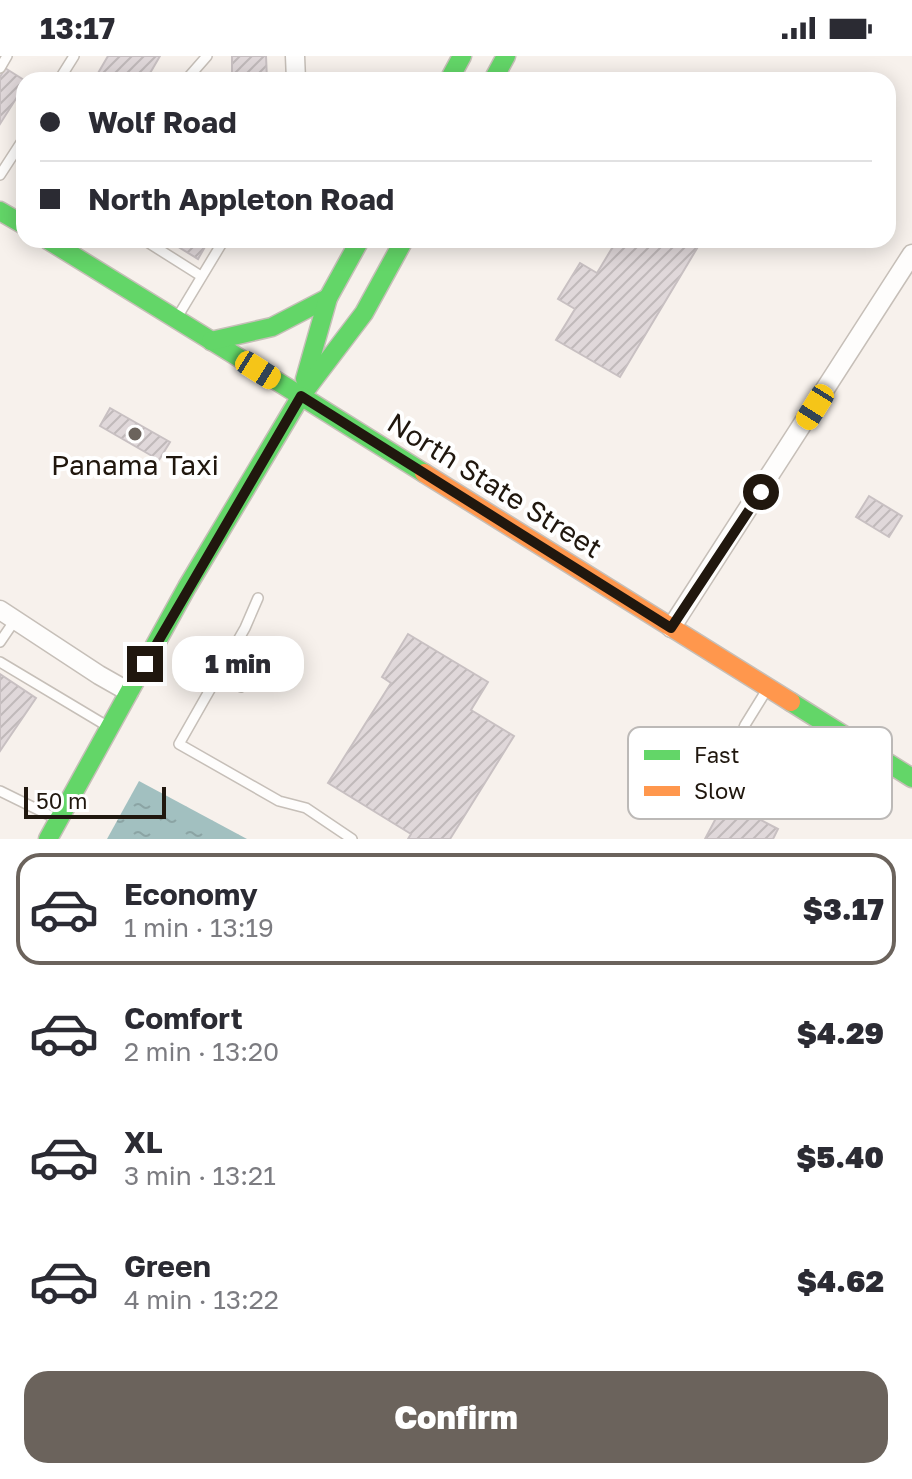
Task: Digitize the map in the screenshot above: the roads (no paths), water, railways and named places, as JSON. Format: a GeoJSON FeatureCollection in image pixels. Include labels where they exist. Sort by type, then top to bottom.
{"type":"FeatureCollection","features":[{"type":"Feature","properties":{"kind":"main road","name":"North State Street"},"geometry":{"type":"LineString","coordinates":[[61,248],[830,727]]}},
{"type":"Feature","properties":{"kind":"main road"},"geometry":{"type":"LineString","coordinates":[[301,396],[328,298],[356,248]]}},
{"type":"Feature","properties":{"kind":"main road"},"geometry":{"type":"LineString","coordinates":[[48,839],[187,587],[301,396],[364,313],[400,248]]}},
{"type":"Feature","properties":{"kind":"main road"},"geometry":{"type":"LineString","coordinates":[[211,341],[250,336],[277,327],[328,298]]}},
{"type":"Feature","properties":{"kind":"main road","name":"North State Street"},"geometry":{"type":"LineString","coordinates":[[892,766],[912,778]]}},
{"type":"Feature","properties":{"kind":"street"},"geometry":{"type":"LineString","coordinates":[[671,628],[912,254]]}},
{"type":"Feature","properties":{"kind":"street"},"geometry":{"type":"LineString","coordinates":[[8,615],[129,692]]}},
{"type":"Feature","properties":{"kind":"lane"},"geometry":{"type":"LineString","coordinates":[[0,68],[7,56]]}},
{"type":"Feature","properties":{"kind":"lane"},"geometry":{"type":"LineString","coordinates":[[193,72],[207,56]]}},
{"type":"Feature","properties":{"kind":"lane"},"geometry":{"type":"LineString","coordinates":[[0,175],[16,150]]}},
{"type":"Feature","properties":{"kind":"lane"},"geometry":{"type":"LineString","coordinates":[[157,248],[201,276]]}},
{"type":"Feature","properties":{"kind":"lane"},"geometry":{"type":"LineString","coordinates":[[176,319],[216,248]]}},
{"type":"Feature","properties":{"kind":"lane"},"geometry":{"type":"LineString","coordinates":[[258,598],[245,628],[179,744],[279,801],[306,808],[352,839]]}},
{"type":"Feature","properties":{"kind":"lane"},"geometry":{"type":"LineString","coordinates":[[0,642],[8,615]]}},
{"type":"Feature","properties":{"kind":"lane"},"geometry":{"type":"LineString","coordinates":[[0,662],[110,728]]}},
{"type":"Feature","properties":{"kind":"lane"},"geometry":{"type":"LineString","coordinates":[[217,675],[241,687]]}},
{"type":"Feature","properties":{"kind":"lane"},"geometry":{"type":"LineString","coordinates":[[744,727],[768,688]]}},
{"type":"Feature","properties":{"kind":"lane"},"geometry":{"type":"LineString","coordinates":[[0,791],[58,820]]}},
{"type":"Feature","properties":{"kind":"water"},"geometry":{"type":"Polygon","coordinates":[[[139,781],[247,839],[107,839],[139,781]]]}},
{"type":"Feature","properties":{"kind":"place","name":"Panama Taxi"},"geometry":{"type":"Point","coordinates":[135,434]}}]}
